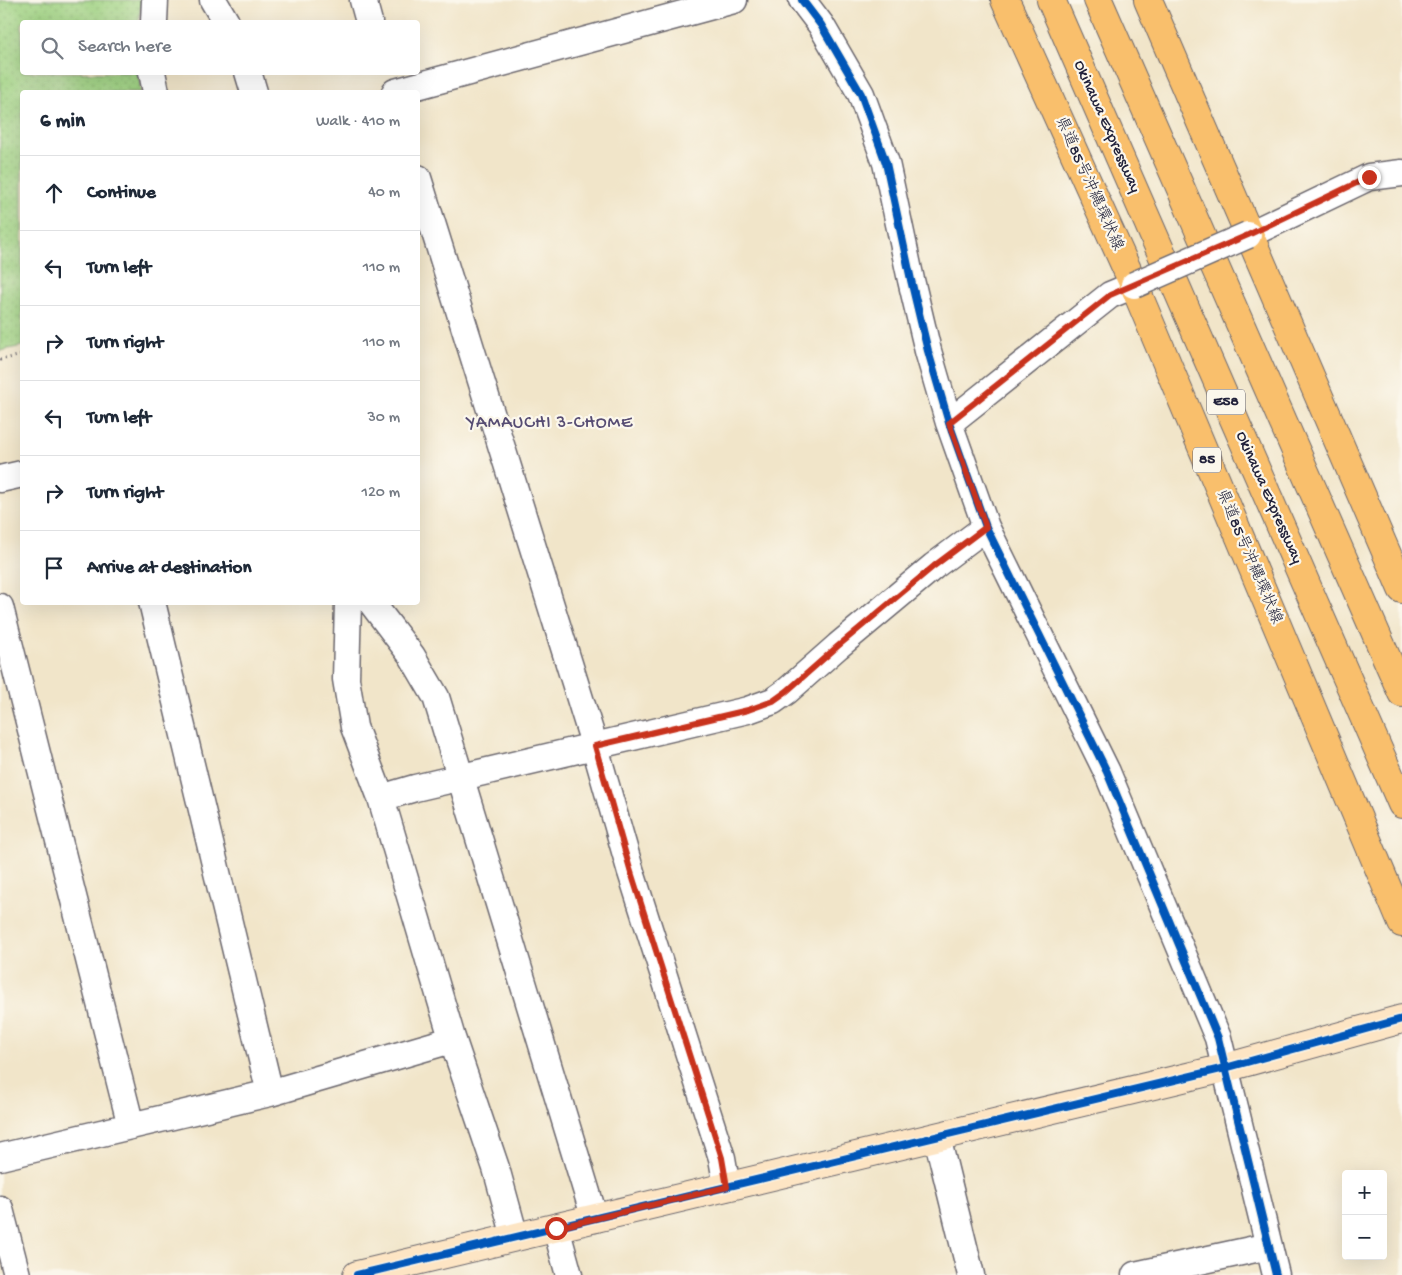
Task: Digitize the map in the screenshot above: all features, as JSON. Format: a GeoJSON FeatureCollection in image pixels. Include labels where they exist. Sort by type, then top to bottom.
{"type":"FeatureCollection","features":[{"type":"Feature","properties":{"kind":"main road","name":"県道85号沖縄環状線"},"geometry":{"type":"LineString","coordinates":[[1005,0],[1134,285],[1402,923]]}},
{"type":"Feature","properties":{"kind":"main road","name":"Okinawa Expressway"},"geometry":{"type":"LineString","coordinates":[[1051,0],[1402,804]]}},
{"type":"Feature","properties":{"kind":"main road","name":"E58"},"geometry":{"type":"LineString","coordinates":[[1098,0],[1402,693]]}},
{"type":"Feature","properties":{"kind":"main road"},"geometry":{"type":"LineString","coordinates":[[1148,0],[1402,589]]}},
{"type":"Feature","properties":{"kind":"street"},"geometry":{"type":"LineString","coordinates":[[154,20],[155,0]]}},
{"type":"Feature","properties":{"kind":"street"},"geometry":{"type":"LineString","coordinates":[[213,0],[225,20]]}},
{"type":"Feature","properties":{"kind":"street"},"geometry":{"type":"LineString","coordinates":[[363,0],[368,20]]}},
{"type":"Feature","properties":{"kind":"street"},"geometry":{"type":"LineString","coordinates":[[402,90],[734,0]]}},
{"type":"Feature","properties":{"kind":"street"},"geometry":{"type":"LineString","coordinates":[[802,0],[822,25],[861,94],[886,163],[910,280],[928,351],[949,423],[986,527],[1106,772],[1218,1038],[1276,1275]]}},
{"type":"Feature","properties":{"kind":"street"},"geometry":{"type":"LineString","coordinates":[[153,75],[156,90]]}},
{"type":"Feature","properties":{"kind":"street"},"geometry":{"type":"LineString","coordinates":[[249,75],[253,90]]}},
{"type":"Feature","properties":{"kind":"street"},"geometry":{"type":"LineString","coordinates":[[385,75],[389,90]]}},
{"type":"Feature","properties":{"kind":"street"},"geometry":{"type":"LineString","coordinates":[[949,423],[1110,295],[1248,235],[1369,177],[1402,174]]}},
{"type":"Feature","properties":{"kind":"street"},"geometry":{"type":"LineString","coordinates":[[420,184],[595,746],[630,869],[722,1158],[727,1187]]}},
{"type":"Feature","properties":{"kind":"street"},"geometry":{"type":"LineString","coordinates":[[0,479],[20,474]]}},
{"type":"Feature","properties":{"kind":"street"},"geometry":{"type":"LineString","coordinates":[[381,798],[415,788],[748,710],[773,701],[934,566],[986,527]]}},
{"type":"Feature","properties":{"kind":"street"},"geometry":{"type":"LineString","coordinates":[[153,605],[270,1093]]}},
{"type":"Feature","properties":{"kind":"street"},"geometry":{"type":"LineString","coordinates":[[348,605],[346,679],[354,727],[381,798],[452,1038],[496,1168],[515,1237]]}},
{"type":"Feature","properties":{"kind":"street"},"geometry":{"type":"LineString","coordinates":[[374,605],[412,656],[436,697],[595,1219]]}},
{"type":"Feature","properties":{"kind":"street"},"geometry":{"type":"LineString","coordinates":[[0,608],[131,1126]]}},
{"type":"Feature","properties":{"kind":"street"},"geometry":{"type":"LineString","coordinates":[[357,1275],[1225,1068],[1402,1019]]}},
{"type":"Feature","properties":{"kind":"street"},"geometry":{"type":"LineString","coordinates":[[0,1157],[270,1093],[441,1043],[452,1038]]}},
{"type":"Feature","properties":{"kind":"street"},"geometry":{"type":"LineString","coordinates":[[936,1137],[971,1275]]}},
{"type":"Feature","properties":{"kind":"street"},"geometry":{"type":"LineString","coordinates":[[0,1209],[17,1275]]}},
{"type":"Feature","properties":{"kind":"street"},"geometry":{"type":"LineString","coordinates":[[556,1228],[569,1275]]}},
{"type":"Feature","properties":{"kind":"street"},"geometry":{"type":"LineString","coordinates":[[1135,1275],[1269,1246]]}},
{"type":"Feature","properties":{"kind":"path"},"geometry":{"type":"LineString","coordinates":[[0,360],[20,355]]}},
{"type":"Feature","properties":{"kind":"green space"},"geometry":{"type":"Polygon","coordinates":[[[0,0],[141,0],[139,20],[20,20],[20,75],[138,75],[141,90],[20,90],[20,346],[0,351],[0,0]]]}},
{"type":"Feature","properties":{"kind":"cycle path"},"geometry":{"type":"LineString","coordinates":[[802,0],[821,25],[861,94],[886,163],[928,351],[949,423],[986,527],[1107,772],[1218,1038],[1276,1275]]}},
{"type":"Feature","properties":{"kind":"cycle path"},"geometry":{"type":"LineString","coordinates":[[357,1275],[1225,1068],[1402,1019]]}},
{"type":"Feature","properties":{"kind":"district","name":"YAMAUCHI 3-CHOME"},"geometry":{"type":"Point","coordinates":[550,423]}},
{"type":"Feature","properties":{"kind":"route"},"geometry":{"type":"LineString","coordinates":[[556,1228],[727,1187],[722,1158],[630,869],[595,746],[748,710],[773,701],[787,691],[934,566],[986,527],[949,423],[1110,295],[1248,235],[1369,177]]}}]}
